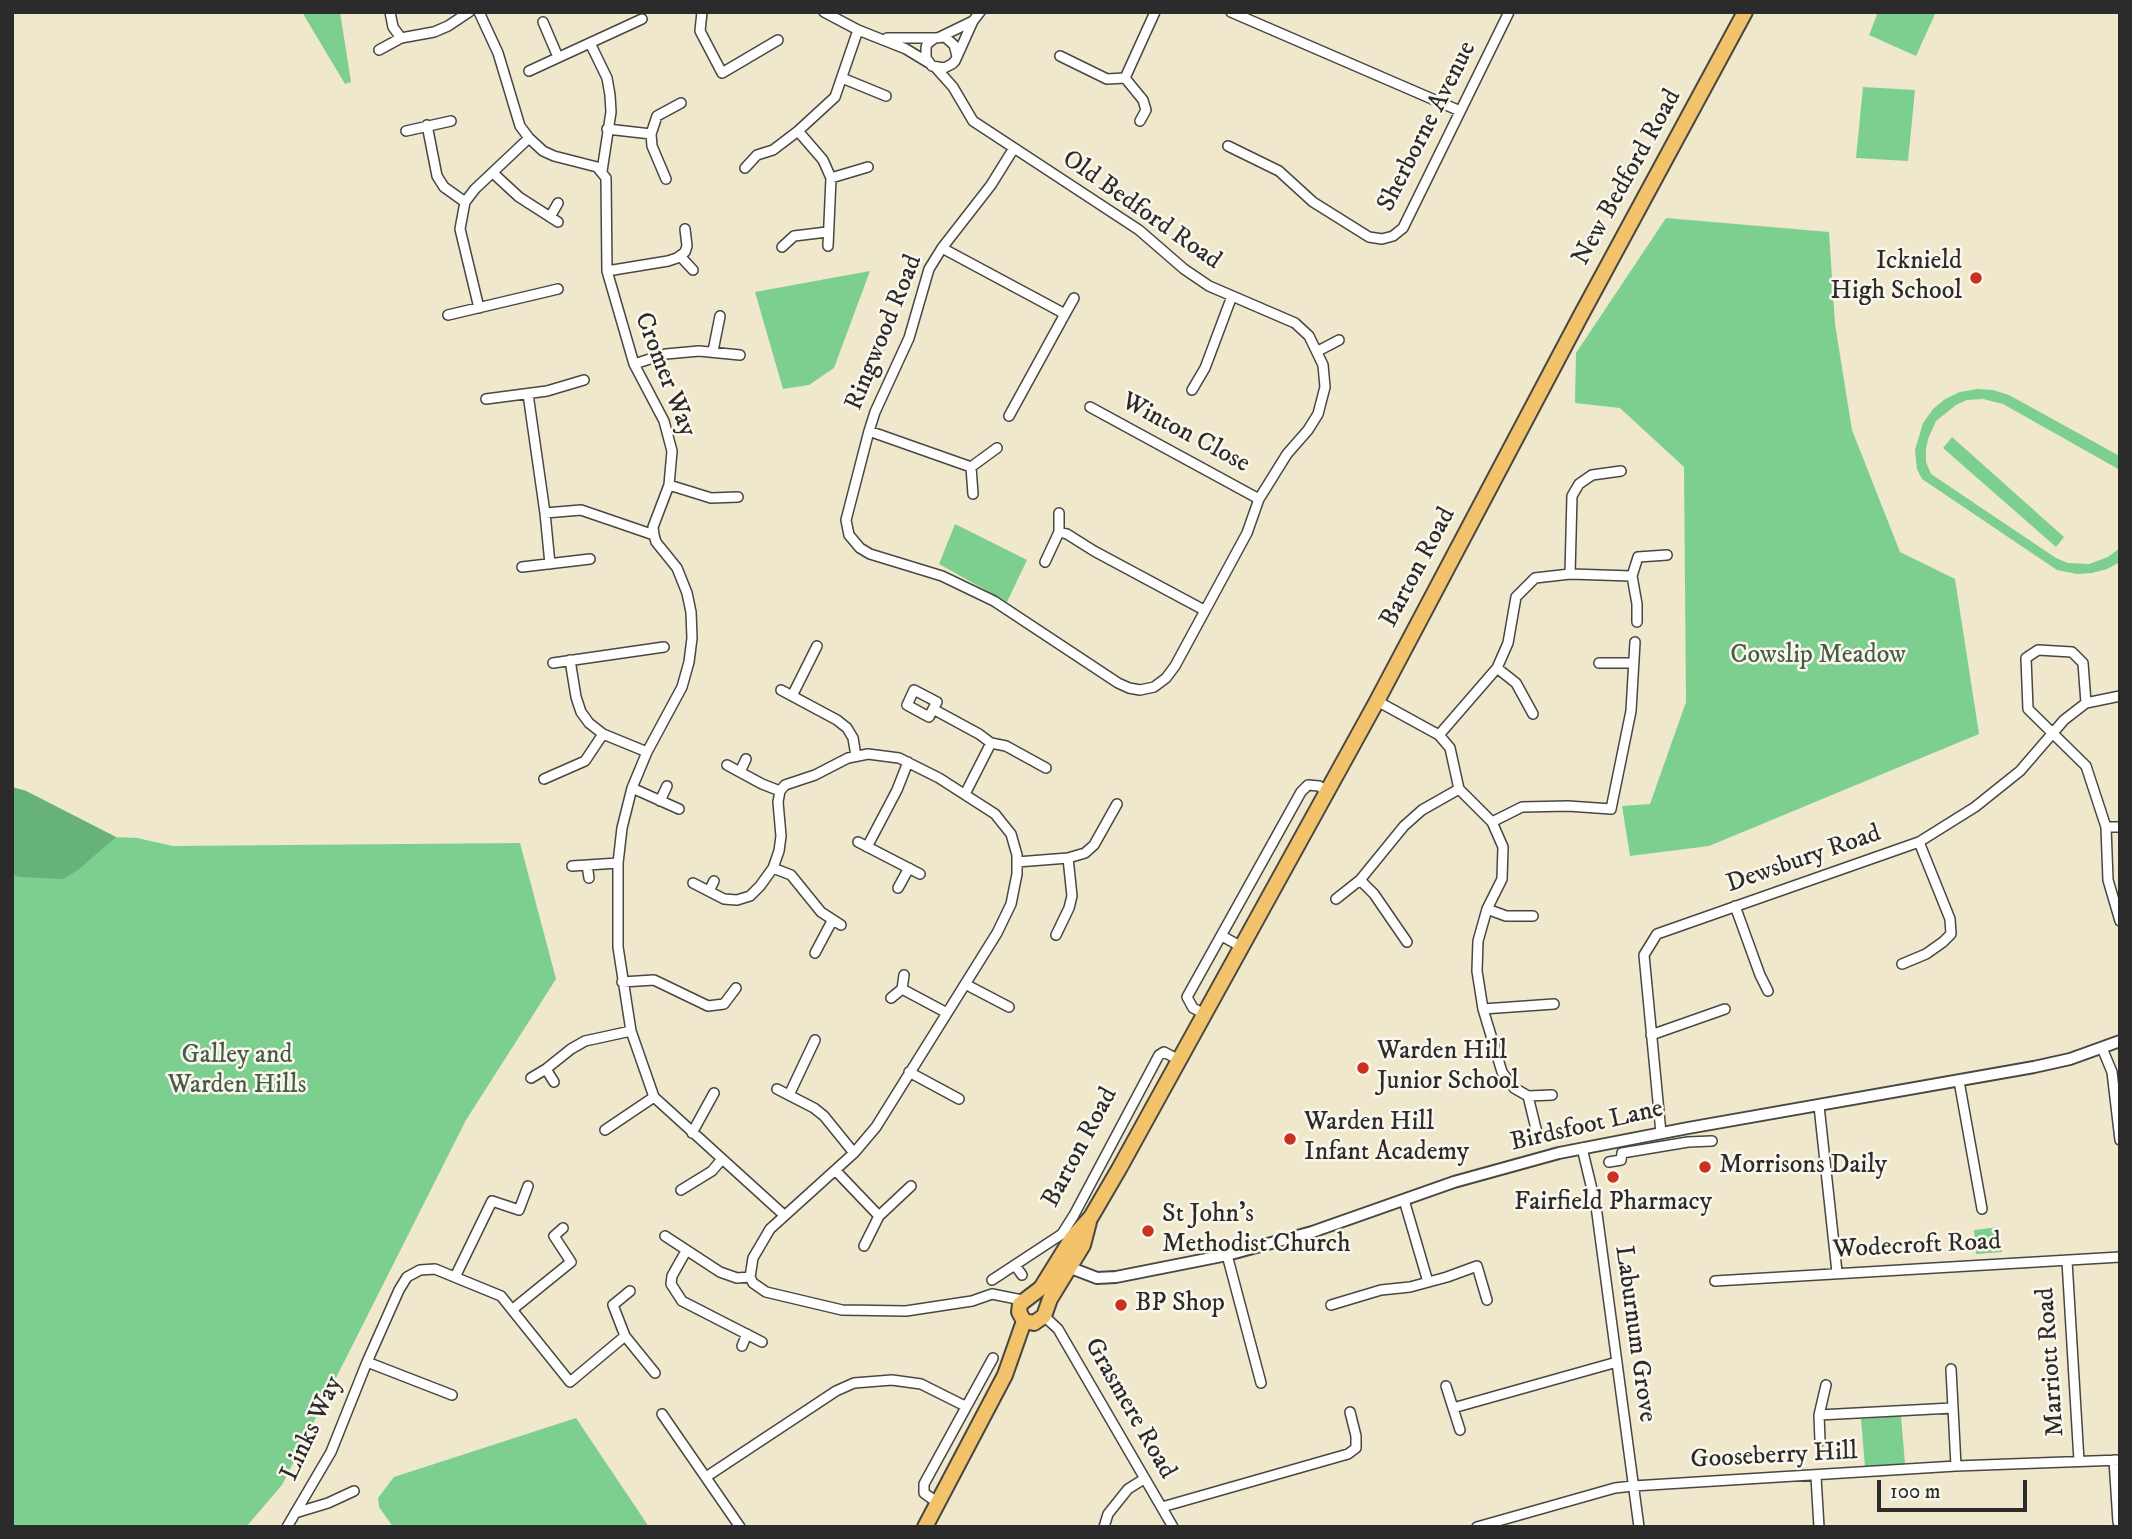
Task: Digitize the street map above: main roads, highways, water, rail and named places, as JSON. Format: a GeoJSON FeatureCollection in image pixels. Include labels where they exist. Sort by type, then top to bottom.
{"type":"FeatureCollection","features":[{"type":"Feature","properties":{"kind":"highway","name":"New Bedford Road"},"geometry":{"type":"LineString","coordinates":[[1553,366],[1745,12]]}},
{"type":"Feature","properties":{"kind":"highway","name":"Barton Road"},"geometry":{"type":"LineString","coordinates":[[1025,1298],[1041,1288],[1072,1238],[1091,1217],[1377,701],[1553,366]]}},
{"type":"Feature","properties":{"kind":"highway","name":"Barton Road"},"geometry":{"type":"LineString","coordinates":[[1045,1313],[1083,1245],[1091,1217]]}},
{"type":"Feature","properties":{"kind":"highway"},"geometry":{"type":"LineString","coordinates":[[1025,1298],[1040,1298],[1045,1313],[1034,1323],[1024,1321],[1019,1312],[1025,1298]]}},
{"type":"Feature","properties":{"kind":"highway"},"geometry":{"type":"LineString","coordinates":[[925,1527],[992,1403],[1024,1321]]}},
{"type":"Feature","properties":{"kind":"place","name":"Icknield High School"},"geometry":{"type":"Point","coordinates":[1976,278]}},
{"type":"Feature","properties":{"kind":"place","name":"Warden Hill Junior School"},"geometry":{"type":"Point","coordinates":[1363,1068]}},
{"type":"Feature","properties":{"kind":"place","name":"Warden Hill Infant Academy"},"geometry":{"type":"Point","coordinates":[1290,1139]}},
{"type":"Feature","properties":{"kind":"place","name":"Morrisons Daily"},"geometry":{"type":"Point","coordinates":[1705,1167]}},
{"type":"Feature","properties":{"kind":"place","name":"Fairfield Pharmacy"},"geometry":{"type":"Point","coordinates":[1613,1177]}},
{"type":"Feature","properties":{"kind":"place","name":"St John's Methodist Church"},"geometry":{"type":"Point","coordinates":[1148,1231]}},
{"type":"Feature","properties":{"kind":"place","name":"BP Shop"},"geometry":{"type":"Point","coordinates":[1121,1305]}},
{"type":"Feature","properties":{"kind":"park label","name":"Cowslip Meadow"},"geometry":{"type":"Point","coordinates":[1818,657]}},
{"type":"Feature","properties":{"kind":"park label","name":"Galley and Warden Hills"},"geometry":{"type":"Point","coordinates":[237,1072]}}]}
